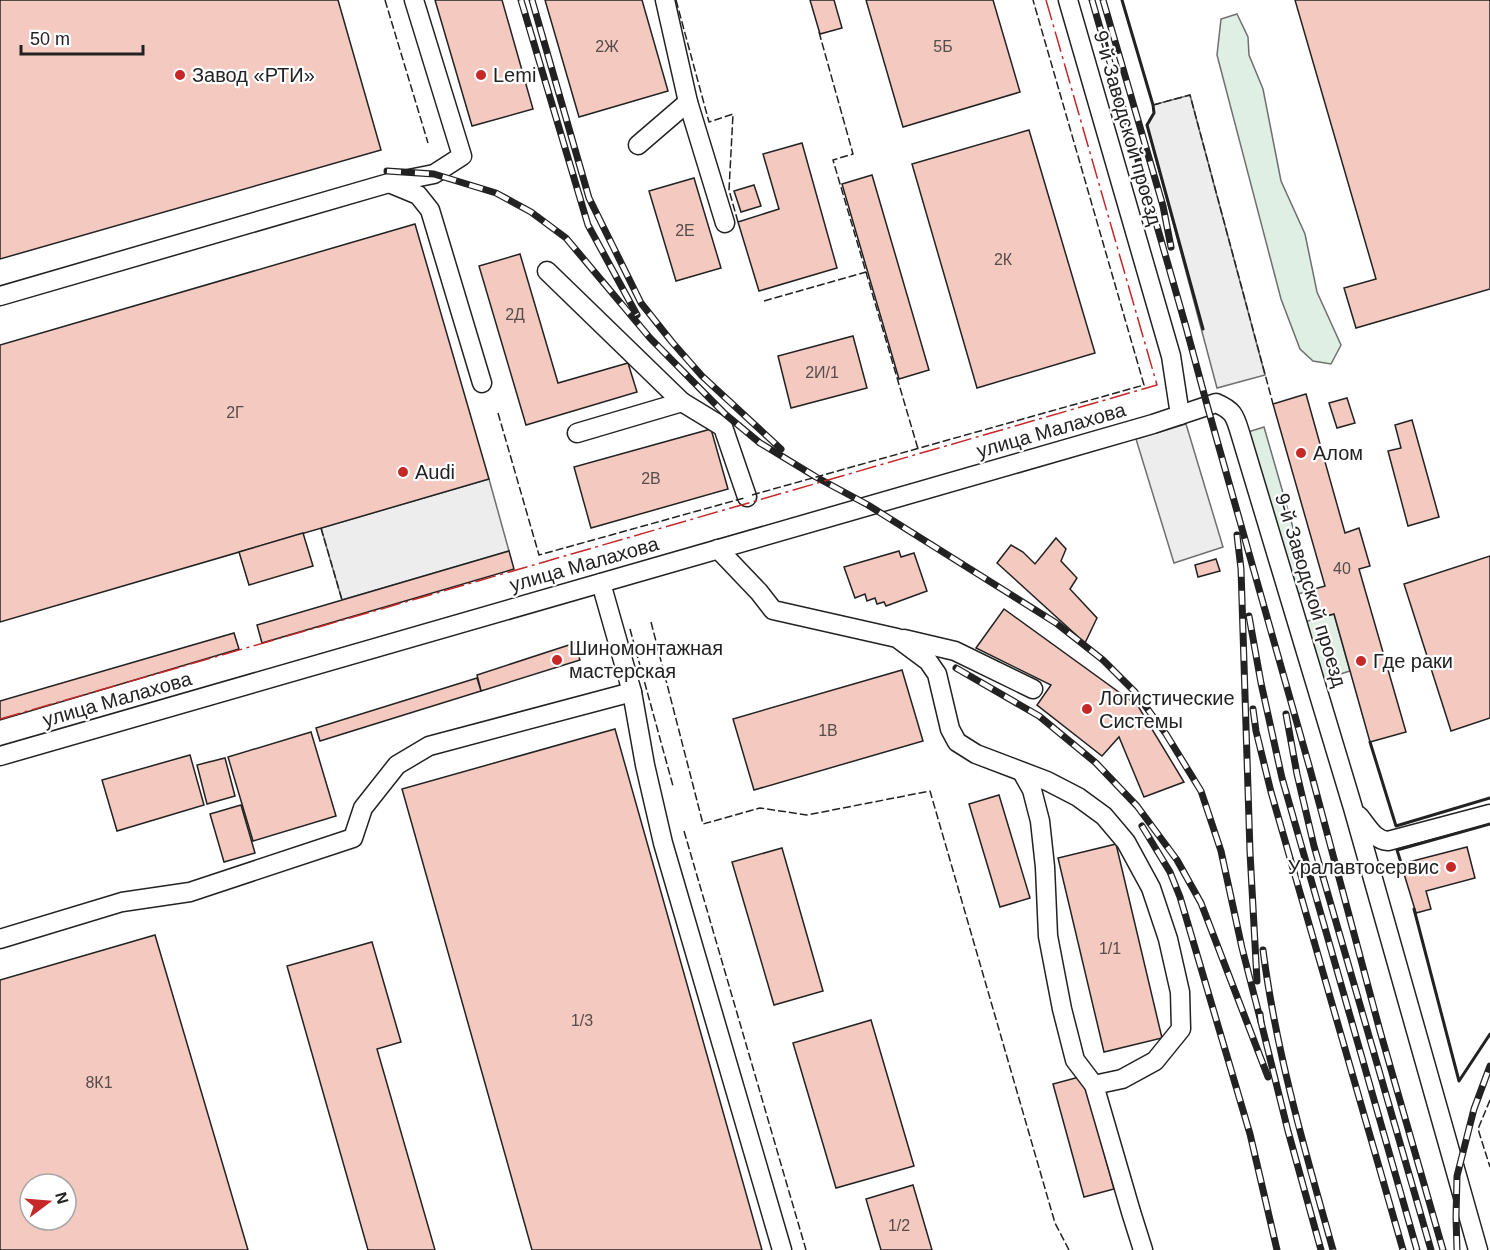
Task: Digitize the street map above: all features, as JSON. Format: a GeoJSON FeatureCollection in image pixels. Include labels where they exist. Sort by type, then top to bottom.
{"type":"FeatureCollection","features":[{"type":"Feature","properties":{"kind":"street"},"geometry":{"type":"LineString","coordinates":[[0,296],[389,183],[434,174],[462,156],[414,0]]}},
{"type":"Feature","properties":{"kind":"street"},"geometry":{"type":"LineString","coordinates":[[665,0],[688,102],[725,223]]}},
{"type":"Feature","properties":{"kind":"street","name":"9-й Заводской проезд"},"geometry":{"type":"LineString","coordinates":[[1068,0],[1171,356],[1180,414],[1216,402],[1226,407],[1234,415],[1353,808],[1478,1250]]}},
{"type":"Feature","properties":{"kind":"street"},"geometry":{"type":"LineString","coordinates":[[638,145],[688,102]]}},
{"type":"Feature","properties":{"kind":"street"},"geometry":{"type":"LineString","coordinates":[[389,183],[417,195],[430,210],[482,383]]}},
{"type":"Feature","properties":{"kind":"street"},"geometry":{"type":"LineString","coordinates":[[547,271],[682,402],[723,427],[747,497]]}},
{"type":"Feature","properties":{"kind":"street"},"geometry":{"type":"LineString","coordinates":[[577,434],[682,402]]}},
{"type":"Feature","properties":{"kind":"street","name":"улица Малахова"},"geometry":{"type":"LineString","coordinates":[[0,756],[1153,424],[1180,414]]}},
{"type":"Feature","properties":{"kind":"street"},"geometry":{"type":"LineString","coordinates":[[718,549],[773,610],[956,651],[1033,689]]}},
{"type":"Feature","properties":{"kind":"street"},"geometry":{"type":"LineString","coordinates":[[601,583],[632,692],[645,765],[663,843],[782,1250]]}},
{"type":"Feature","properties":{"kind":"street"},"geometry":{"type":"LineString","coordinates":[[897,638],[928,661],[937,674],[950,729],[957,742],[976,754],[1047,781],[1078,797],[1104,816],[1126,842],[1151,888],[1176,971],[1180,992],[1181,1029],[1155,1061],[1122,1079],[1094,1084]]}},
{"type":"Feature","properties":{"kind":"street"},"geometry":{"type":"LineString","coordinates":[[0,939],[122,902],[190,892],[353,838],[363,808],[397,765],[429,746],[632,692]]}},
{"type":"Feature","properties":{"kind":"street"},"geometry":{"type":"LineString","coordinates":[[1022,772],[1032,790],[1040,821],[1048,936],[1062,1009],[1075,1060],[1094,1084],[1143,1250]]}},
{"type":"Feature","properties":{"kind":"street"},"geometry":{"type":"LineString","coordinates":[[1353,808],[1374,835],[1381,840],[1388,841],[1490,814]]}},
{"type":"Feature","properties":{"kind":"green space"},"geometry":{"type":"Polygon","coordinates":[[[1237,14],[1248,37],[1249,55],[1263,89],[1281,181],[1305,234],[1317,292],[1341,345],[1331,364],[1313,361],[1300,349],[1281,299],[1217,55],[1221,19],[1237,14]]]}},
{"type":"Feature","properties":{"kind":"green space"},"geometry":{"type":"Polygon","coordinates":[[[1264,427],[1311,590],[1295,595],[1248,432],[1264,427]]]}},
{"type":"Feature","properties":{"kind":"green space"},"geometry":{"type":"Polygon","coordinates":[[[1334,614],[1350,671],[1321,680],[1304,622],[1334,614]]]}},
{"type":"Feature","properties":{"kind":"shaded area"},"geometry":{"type":"Polygon","coordinates":[[[1190,95],[1265,375],[1217,388],[1147,125],[1154,113],[1153,105],[1190,95]]]}},
{"type":"Feature","properties":{"kind":"shaded area"},"geometry":{"type":"Polygon","coordinates":[[[1186,424],[1223,547],[1174,563],[1136,439],[1186,424]]]}},
{"type":"Feature","properties":{"kind":"shaded area"},"geometry":{"type":"Polygon","coordinates":[[[489,479],[509,551],[342,600],[321,528],[489,479]]]}},
{"type":"Feature","properties":{"kind":"building","name":"Завод «РТИ»"},"geometry":{"type":"Polygon","coordinates":[[[0,0],[338,0],[381,150],[0,259],[0,0]]]}},
{"type":"Feature","properties":{"kind":"building"},"geometry":{"type":"Polygon","coordinates":[[[435,0],[502,0],[533,109],[472,126],[435,0]]]}},
{"type":"Feature","properties":{"kind":"building"},"geometry":{"type":"Polygon","coordinates":[[[545,0],[642,0],[668,91],[579,117],[545,0]]]}},
{"type":"Feature","properties":{"kind":"building"},"geometry":{"type":"Polygon","coordinates":[[[810,0],[834,0],[842,28],[820,34],[810,0]]]}},
{"type":"Feature","properties":{"kind":"building"},"geometry":{"type":"Polygon","coordinates":[[[866,0],[993,0],[1020,92],[903,127],[866,0]]]}},
{"type":"Feature","properties":{"kind":"building"},"geometry":{"type":"Polygon","coordinates":[[[1295,0],[1490,0],[1490,289],[1356,328],[1344,288],[1376,279],[1295,0]]]}},
{"type":"Feature","properties":{"kind":"building"},"geometry":{"type":"Polygon","coordinates":[[[1029,130],[1095,353],[977,388],[912,164],[1029,130]]]}},
{"type":"Feature","properties":{"kind":"building"},"geometry":{"type":"Polygon","coordinates":[[[802,143],[837,268],[759,291],[738,222],[779,209],[763,154],[802,143]]]}},
{"type":"Feature","properties":{"kind":"building"},"geometry":{"type":"Polygon","coordinates":[[[872,175],[929,370],[899,379],[842,184],[872,175]]]}},
{"type":"Feature","properties":{"kind":"building"},"geometry":{"type":"Polygon","coordinates":[[[694,178],[721,268],[676,281],[649,191],[694,178]]]}},
{"type":"Feature","properties":{"kind":"building"},"geometry":{"type":"Polygon","coordinates":[[[754,185],[761,206],[741,212],[734,191],[754,185]]]}},
{"type":"Feature","properties":{"kind":"building"},"geometry":{"type":"Polygon","coordinates":[[[415,224],[489,479],[0,622],[0,345],[415,224]]]}},
{"type":"Feature","properties":{"kind":"building"},"geometry":{"type":"Polygon","coordinates":[[[520,254],[558,383],[628,363],[637,392],[526,425],[479,266],[520,254]]]}},
{"type":"Feature","properties":{"kind":"building"},"geometry":{"type":"Polygon","coordinates":[[[853,336],[867,388],[791,408],[778,356],[853,336]]]}},
{"type":"Feature","properties":{"kind":"building"},"geometry":{"type":"Polygon","coordinates":[[[1306,394],[1345,533],[1359,528],[1370,566],[1359,569],[1406,732],[1370,742],[1334,614],[1319,618],[1311,590],[1325,586],[1273,404],[1306,394]]]}},
{"type":"Feature","properties":{"kind":"building"},"geometry":{"type":"Polygon","coordinates":[[[1347,398],[1355,423],[1337,428],[1329,403],[1347,398]]]}},
{"type":"Feature","properties":{"kind":"building"},"geometry":{"type":"Polygon","coordinates":[[[1412,420],[1439,517],[1408,526],[1388,451],[1401,448],[1395,425],[1412,420]]]}},
{"type":"Feature","properties":{"kind":"building"},"geometry":{"type":"Polygon","coordinates":[[[711,429],[728,489],[591,528],[574,467],[711,429]]]}},
{"type":"Feature","properties":{"kind":"building"},"geometry":{"type":"Polygon","coordinates":[[[303,533],[313,566],[249,585],[239,552],[303,533]]]}},
{"type":"Feature","properties":{"kind":"building"},"geometry":{"type":"Polygon","coordinates":[[[1056,538],[1066,549],[1061,561],[1077,578],[1070,589],[1097,618],[1085,643],[997,563],[1011,545],[1023,552],[1035,564],[1056,538]]]}},
{"type":"Feature","properties":{"kind":"building"},"geometry":{"type":"Polygon","coordinates":[[[509,551],[514,569],[262,643],[257,625],[509,551]]]}},
{"type":"Feature","properties":{"kind":"building"},"geometry":{"type":"Polygon","coordinates":[[[899,551],[901,557],[914,553],[927,591],[886,606],[884,602],[877,604],[875,598],[867,601],[865,594],[855,598],[844,567],[899,551]]]}},
{"type":"Feature","properties":{"kind":"building"},"geometry":{"type":"Polygon","coordinates":[[[1490,556],[1490,718],[1451,731],[1404,584],[1490,556]]]}},
{"type":"Feature","properties":{"kind":"building"},"geometry":{"type":"Polygon","coordinates":[[[1216,559],[1220,571],[1198,577],[1195,565],[1216,559]]]}},
{"type":"Feature","properties":{"kind":"building"},"geometry":{"type":"Polygon","coordinates":[[[1004,609],[1138,706],[1184,782],[1144,797],[1119,737],[1102,756],[1037,705],[1051,685],[976,648],[1004,609]]]}},
{"type":"Feature","properties":{"kind":"building"},"geometry":{"type":"Polygon","coordinates":[[[234,633],[239,649],[0,720],[0,701],[234,633]]]}},
{"type":"Feature","properties":{"kind":"building"},"geometry":{"type":"Polygon","coordinates":[[[575,643],[580,660],[481,691],[477,675],[575,643]]]}},
{"type":"Feature","properties":{"kind":"building"},"geometry":{"type":"Polygon","coordinates":[[[902,670],[923,741],[754,790],[733,719],[902,670]]]}},
{"type":"Feature","properties":{"kind":"building"},"geometry":{"type":"Polygon","coordinates":[[[477,678],[481,691],[320,741],[316,728],[477,678]]]}},
{"type":"Feature","properties":{"kind":"building"},"geometry":{"type":"Polygon","coordinates":[[[615,729],[762,1250],[532,1250],[402,789],[615,729]]]}},
{"type":"Feature","properties":{"kind":"building"},"geometry":{"type":"Polygon","coordinates":[[[311,732],[336,816],[253,841],[228,757],[311,732]]]}},
{"type":"Feature","properties":{"kind":"building"},"geometry":{"type":"Polygon","coordinates":[[[190,755],[204,805],[117,831],[102,780],[190,755]]]}},
{"type":"Feature","properties":{"kind":"building"},"geometry":{"type":"Polygon","coordinates":[[[225,758],[235,796],[207,804],[197,765],[225,758]]]}},
{"type":"Feature","properties":{"kind":"building"},"geometry":{"type":"Polygon","coordinates":[[[999,795],[1030,898],[1000,907],[969,804],[999,795]]]}},
{"type":"Feature","properties":{"kind":"building"},"geometry":{"type":"Polygon","coordinates":[[[241,805],[255,853],[224,862],[210,814],[241,805]]]}},
{"type":"Feature","properties":{"kind":"building"},"geometry":{"type":"Polygon","coordinates":[[[1116,844],[1162,1038],[1104,1052],[1058,858],[1116,844]]]}},
{"type":"Feature","properties":{"kind":"building"},"geometry":{"type":"Polygon","coordinates":[[[1467,847],[1475,878],[1426,891],[1431,909],[1416,913],[1401,864],[1467,847]]]}},
{"type":"Feature","properties":{"kind":"building"},"geometry":{"type":"Polygon","coordinates":[[[782,848],[823,991],[774,1005],[732,862],[782,848]]]}},
{"type":"Feature","properties":{"kind":"building"},"geometry":{"type":"Polygon","coordinates":[[[155,935],[248,1250],[0,1250],[0,980],[155,935]]]}},
{"type":"Feature","properties":{"kind":"building"},"geometry":{"type":"Polygon","coordinates":[[[372,942],[401,1042],[377,1049],[435,1250],[368,1250],[287,966],[372,942]]]}},
{"type":"Feature","properties":{"kind":"building"},"geometry":{"type":"Polygon","coordinates":[[[871,1020],[914,1166],[836,1188],[793,1043],[871,1020]]]}},
{"type":"Feature","properties":{"kind":"building"},"geometry":{"type":"Polygon","coordinates":[[[1083,1076],[1114,1189],[1084,1197],[1053,1084],[1083,1076]]]}},
{"type":"Feature","properties":{"kind":"building"},"geometry":{"type":"Polygon","coordinates":[[[913,1185],[932,1250],[881,1250],[866,1199],[913,1185]]]}},
{"type":"Feature","properties":{"kind":"railway"},"geometry":{"type":"LineString","coordinates":[[521,0],[588,225],[637,315]]}},
{"type":"Feature","properties":{"kind":"railway"},"geometry":{"type":"LineString","coordinates":[[532,0],[589,198],[641,303],[702,376],[781,449]]}},
{"type":"Feature","properties":{"kind":"railway"},"geometry":{"type":"LineString","coordinates":[[1092,0],[1186,327],[1310,769],[1380,1031],[1443,1250]]}},
{"type":"Feature","properties":{"kind":"railway"},"geometry":{"type":"LineString","coordinates":[[1103,0],[1163,206],[1171,247]]}},
{"type":"Feature","properties":{"kind":"railway"},"geometry":{"type":"LineString","coordinates":[[387,171],[434,174],[496,193],[531,212],[566,238],[650,338],[725,414],[760,443],[868,505],[1056,623],[1103,660],[1135,692],[1166,734],[1201,791],[1221,851],[1261,1022]]}},
{"type":"Feature","properties":{"kind":"railway"},"geometry":{"type":"LineString","coordinates":[[1237,535],[1241,569],[1250,852],[1257,981]]}},
{"type":"Feature","properties":{"kind":"railway"},"geometry":{"type":"LineString","coordinates":[[1249,616],[1282,778],[1417,1250]]}},
{"type":"Feature","properties":{"kind":"railway"},"geometry":{"type":"LineString","coordinates":[[956,668],[1039,716],[1096,763],[1137,806],[1177,860],[1201,903],[1268,1077]]}},
{"type":"Feature","properties":{"kind":"railway"},"geometry":{"type":"LineString","coordinates":[[1253,709],[1271,792],[1403,1250]]}},
{"type":"Feature","properties":{"kind":"railway"},"geometry":{"type":"LineString","coordinates":[[1286,714],[1314,846],[1431,1250]]}},
{"type":"Feature","properties":{"kind":"railway"},"geometry":{"type":"LineString","coordinates":[[1142,826],[1170,872],[1180,897],[1250,1134],[1277,1250]]}},
{"type":"Feature","properties":{"kind":"railway"},"geometry":{"type":"LineString","coordinates":[[1263,950],[1283,1064],[1333,1250]]}},
{"type":"Feature","properties":{"kind":"railway"},"geometry":{"type":"LineString","coordinates":[[1260,1014],[1288,1131],[1321,1250]]}},
{"type":"Feature","properties":{"kind":"railway"},"geometry":{"type":"LineString","coordinates":[[1457,1250],[1457,1176],[1474,1109],[1490,1066]]}},
{"type":"Feature","properties":{"kind":"fence"},"geometry":{"type":"LineString","coordinates":[[385,0],[428,143]]}},
{"type":"Feature","properties":{"kind":"fence"},"geometry":{"type":"LineString","coordinates":[[676,0],[709,122],[733,114],[729,190],[738,222]]}},
{"type":"Feature","properties":{"kind":"fence"},"geometry":{"type":"LineString","coordinates":[[752,495],[1144,385],[1033,0]]}},
{"type":"Feature","properties":{"kind":"fence"},"geometry":{"type":"LineString","coordinates":[[819,32],[853,154],[833,160],[918,449]]}},
{"type":"Feature","properties":{"kind":"fence"},"geometry":{"type":"LineString","coordinates":[[1153,105],[1190,95],[1273,404]]}},
{"type":"Feature","properties":{"kind":"fence"},"geometry":{"type":"LineString","coordinates":[[764,301],[866,272]]}},
{"type":"Feature","properties":{"kind":"fence"},"geometry":{"type":"LineString","coordinates":[[498,413],[539,555],[744,498]]}},
{"type":"Feature","properties":{"kind":"fence"},"geometry":{"type":"LineString","coordinates":[[321,528],[342,600]]}},
{"type":"Feature","properties":{"kind":"fence"},"geometry":{"type":"LineString","coordinates":[[651,622],[703,824],[760,808],[807,815],[930,791],[1055,1223],[1069,1250]]}},
{"type":"Feature","properties":{"kind":"fence"},"geometry":{"type":"LineString","coordinates":[[630,629],[673,786]]}},
{"type":"Feature","properties":{"kind":"fence"},"geometry":{"type":"LineString","coordinates":[[684,831],[806,1250]]}},
{"type":"Feature","properties":{"kind":"fence"},"geometry":{"type":"LineString","coordinates":[[1490,1100],[1478,1129],[1490,1167]]}},
{"type":"Feature","properties":{"kind":"wall"},"geometry":{"type":"LineString","coordinates":[[1122,0],[1153,105],[1154,113],[1147,125],[1203,329]]}},
{"type":"Feature","properties":{"kind":"wall"},"geometry":{"type":"LineString","coordinates":[[1370,742],[1396,826],[1490,798]]}},
{"type":"Feature","properties":{"kind":"wall"},"geometry":{"type":"LineString","coordinates":[[1402,866],[1397,850],[1490,824]]}},
{"type":"Feature","properties":{"kind":"wall"},"geometry":{"type":"LineString","coordinates":[[1414,909],[1459,1081],[1490,1034]]}},
{"type":"Feature","properties":{"kind":"power"},"geometry":{"type":"LineString","coordinates":[[0,719],[1157,385],[1046,0]]}},
{"type":"Feature","properties":{"kind":"place","name":"Завод «РТИ»"},"geometry":{"type":"Point","coordinates":[180,75]}},
{"type":"Feature","properties":{"kind":"place","name":"Lemi"},"geometry":{"type":"Point","coordinates":[481,75]}},
{"type":"Feature","properties":{"kind":"place","name":"Алом"},"geometry":{"type":"Point","coordinates":[1301,453]}},
{"type":"Feature","properties":{"kind":"place","name":"Audi"},"geometry":{"type":"Point","coordinates":[403,472]}},
{"type":"Feature","properties":{"kind":"place","name":"Шиномонтажная мастерская"},"geometry":{"type":"Point","coordinates":[557,660]}},
{"type":"Feature","properties":{"kind":"place","name":"Где раки"},"geometry":{"type":"Point","coordinates":[1361,661]}},
{"type":"Feature","properties":{"kind":"place","name":"Логистические Системы"},"geometry":{"type":"Point","coordinates":[1087,709]}},
{"type":"Feature","properties":{"kind":"place","name":"Уралавтосервис"},"geometry":{"type":"Point","coordinates":[1451,867]}}]}
